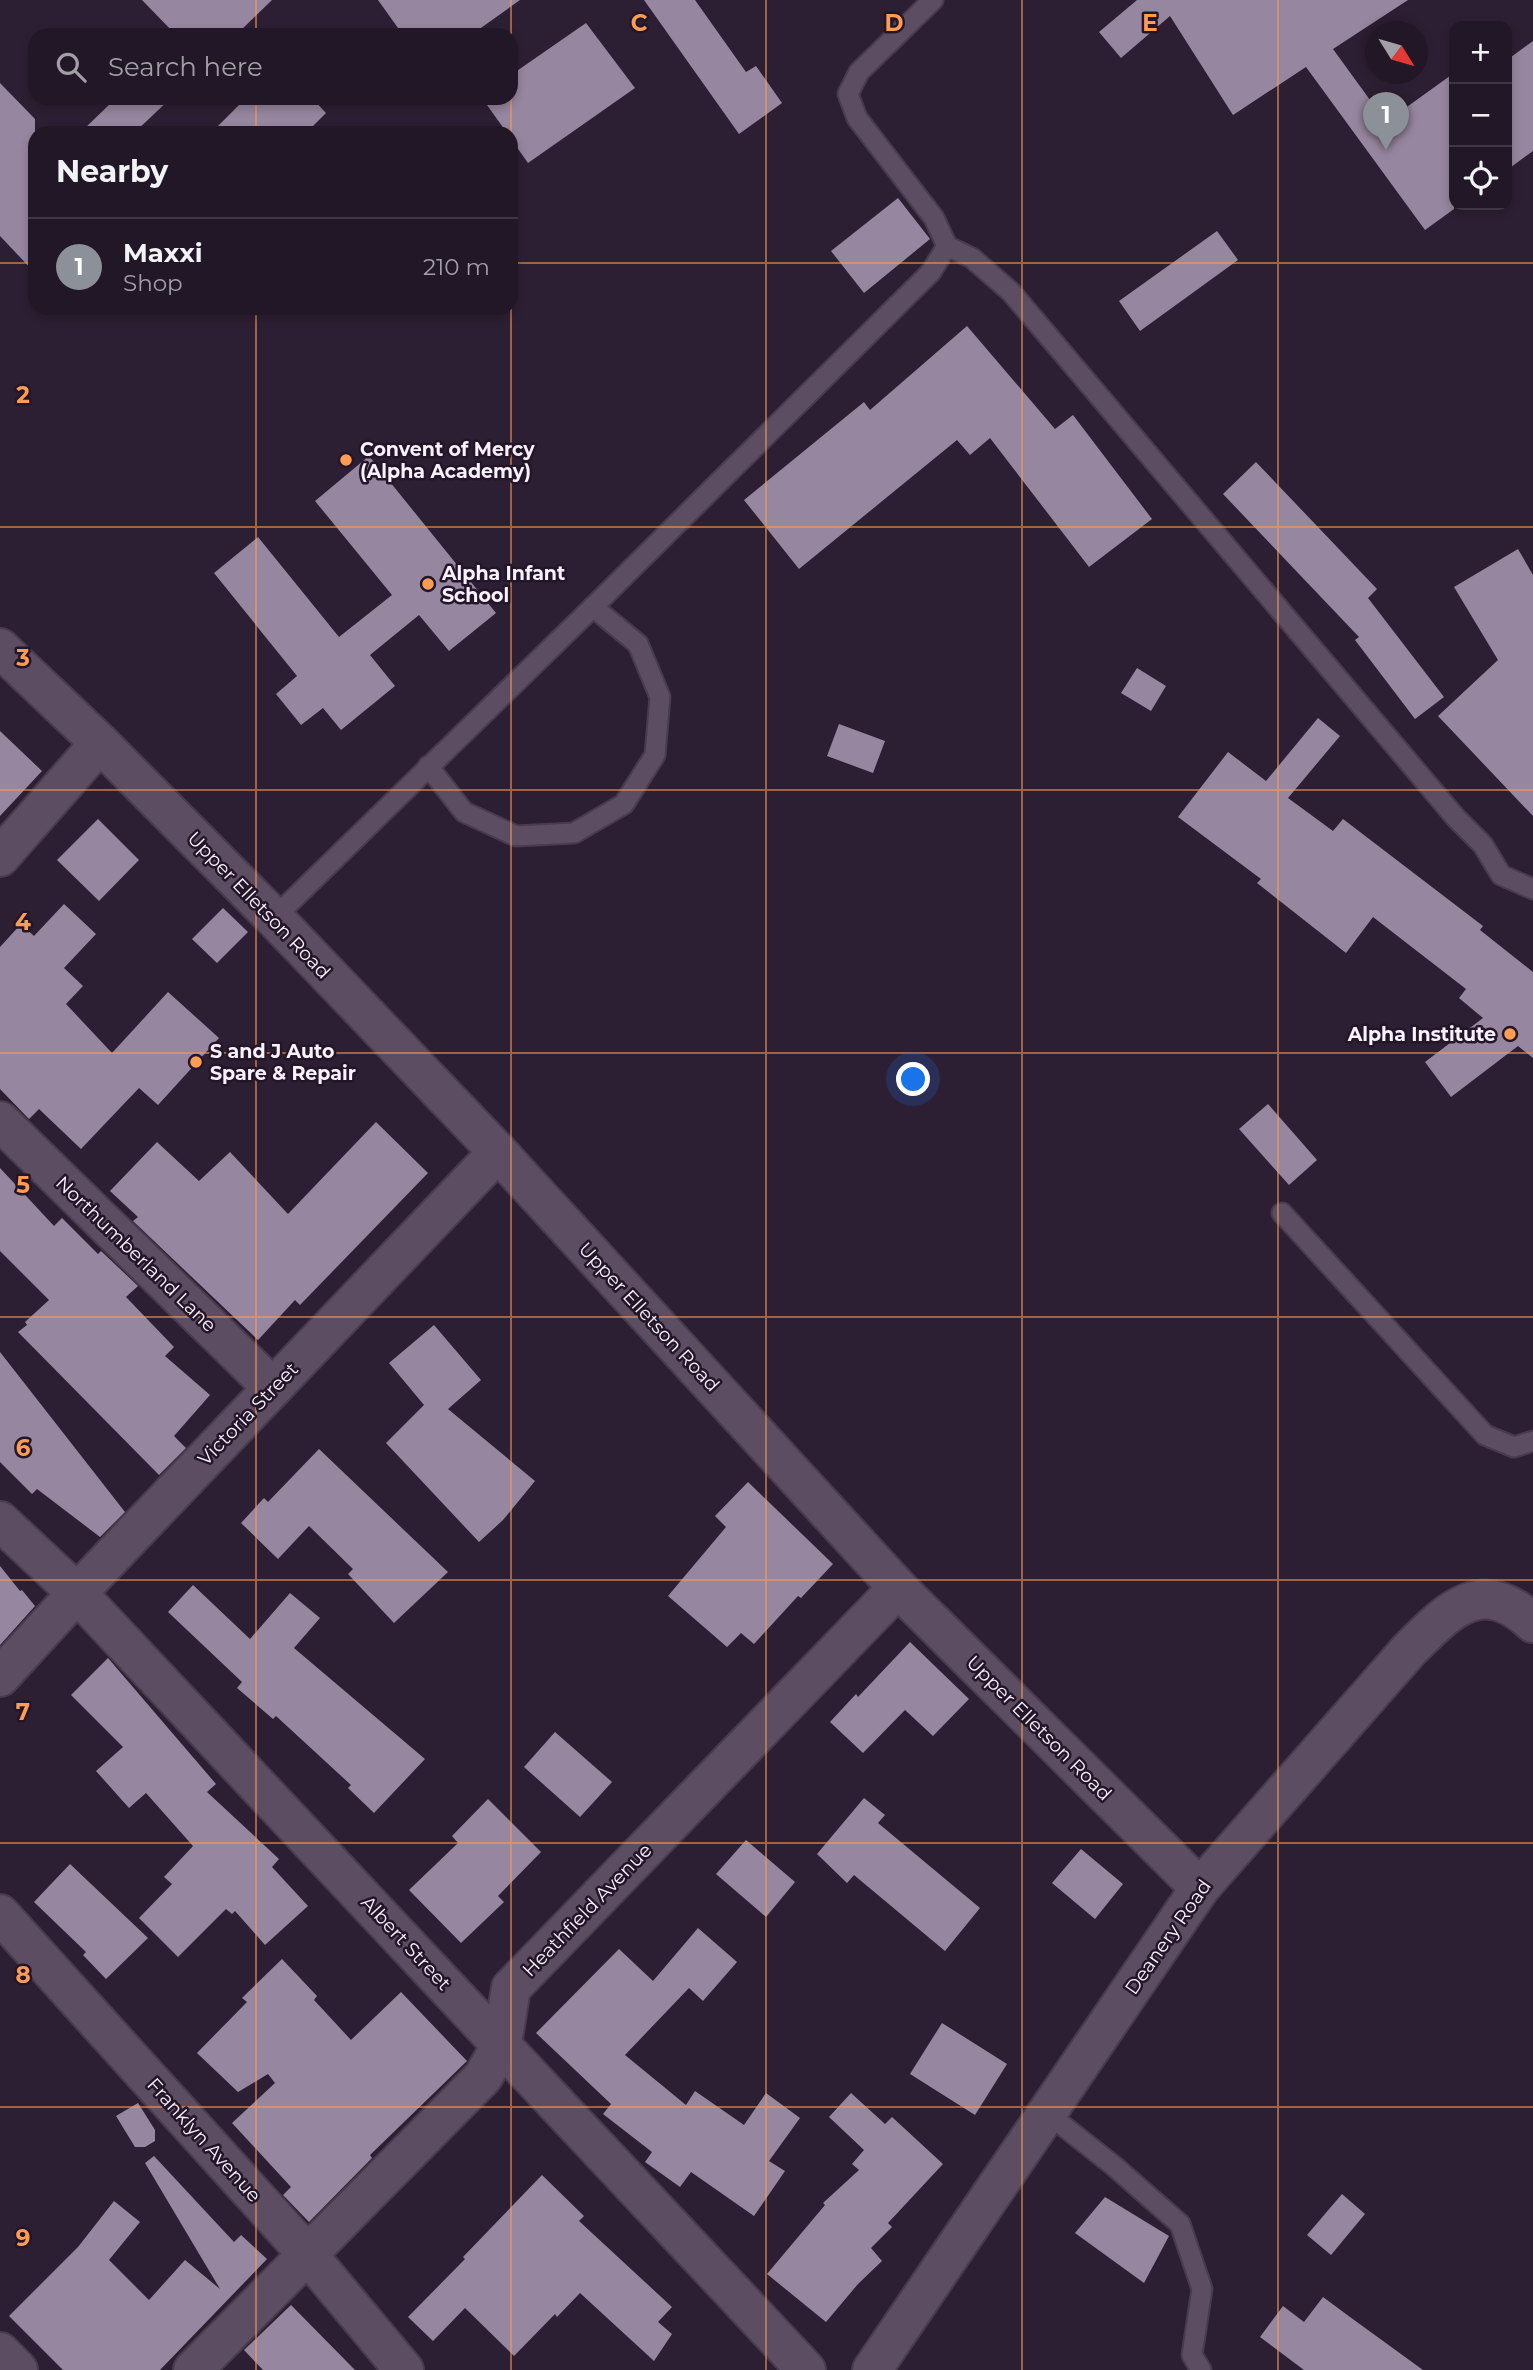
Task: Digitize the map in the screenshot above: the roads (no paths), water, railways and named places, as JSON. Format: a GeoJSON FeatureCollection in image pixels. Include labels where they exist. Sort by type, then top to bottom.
{"type":"FeatureCollection","features":[{"type":"Feature","properties":{"kind":"street","name":"Upper Elletson Road"},"geometry":{"type":"LineString","coordinates":[[0,648],[100,743],[274,918],[498,1152],[898,1588],[1200,1888]]}},
{"type":"Feature","properties":{"kind":"street"},"geometry":{"type":"LineString","coordinates":[[0,857],[100,743]]}},
{"type":"Feature","properties":{"kind":"street","name":"Northumberland Lane"},"geometry":{"type":"LineString","coordinates":[[0,1121],[273,1388]]}},
{"type":"Feature","properties":{"kind":"street","name":"Victoria Street"},"geometry":{"type":"LineString","coordinates":[[0,1677],[498,1152]]}},
{"type":"Feature","properties":{"kind":"street","name":"Albert Street"},"geometry":{"type":"LineString","coordinates":[[0,1521],[77,1593],[806,2370]]}},
{"type":"Feature","properties":{"kind":"street","name":"Heathfield Avenue"},"geometry":{"type":"LineString","coordinates":[[193,2370],[482,2077],[502,2044],[511,1988],[898,1588]]}},
{"type":"Feature","properties":{"kind":"street","name":"Deanery Road"},"geometry":{"type":"LineString","coordinates":[[872,2370],[1200,1888],[1409,1650],[1445,1614],[1465,1603],[1486,1598],[1509,1605],[1533,1623]]}},
{"type":"Feature","properties":{"kind":"street","name":"Franklyn Avenue"},"geometry":{"type":"LineString","coordinates":[[0,1914],[308,2255],[404,2370]]}},
{"type":"Feature","properties":{"kind":"street"},"geometry":{"type":"LineString","coordinates":[[0,2352],[18,2370]]}},
{"type":"Feature","properties":{"kind":"lane"},"geometry":{"type":"LineString","coordinates":[[933,0],[859,72],[848,94],[857,118],[934,218],[947,246],[972,258],[1011,292],[1456,818],[1483,845],[1501,876],[1533,888]]}},
{"type":"Feature","properties":{"kind":"lane"},"geometry":{"type":"LineString","coordinates":[[274,918],[593,607],[930,272],[947,246]]}},
{"type":"Feature","properties":{"kind":"lane"},"geometry":{"type":"LineString","coordinates":[[428,766],[464,812],[516,836],[574,833],[624,804],[655,755],[660,697],[638,643],[593,607]]}},
{"type":"Feature","properties":{"kind":"lane"},"geometry":{"type":"LineString","coordinates":[[1282,1213],[1485,1435],[1514,1447],[1533,1441]]}},
{"type":"Feature","properties":{"kind":"lane"},"geometry":{"type":"LineString","coordinates":[[1047,2113],[1114,2166],[1180,2224],[1202,2289],[1192,2354],[1201,2370]]}},
{"type":"Feature","properties":{"kind":"place","name":"Maxxi"},"geometry":{"type":"Point","coordinates":[1386,150]}},
{"type":"Feature","properties":{"kind":"place","name":"Convent of Mercy (Alpha Academy)"},"geometry":{"type":"Point","coordinates":[346,460]}},
{"type":"Feature","properties":{"kind":"place","name":"Alpha Infant School"},"geometry":{"type":"Point","coordinates":[428,584]}},
{"type":"Feature","properties":{"kind":"place","name":"Alpha Institute"},"geometry":{"type":"Point","coordinates":[1510,1034]}},
{"type":"Feature","properties":{"kind":"place","name":"S and J Auto Spare & Repair"},"geometry":{"type":"Point","coordinates":[196,1062]}}]}
